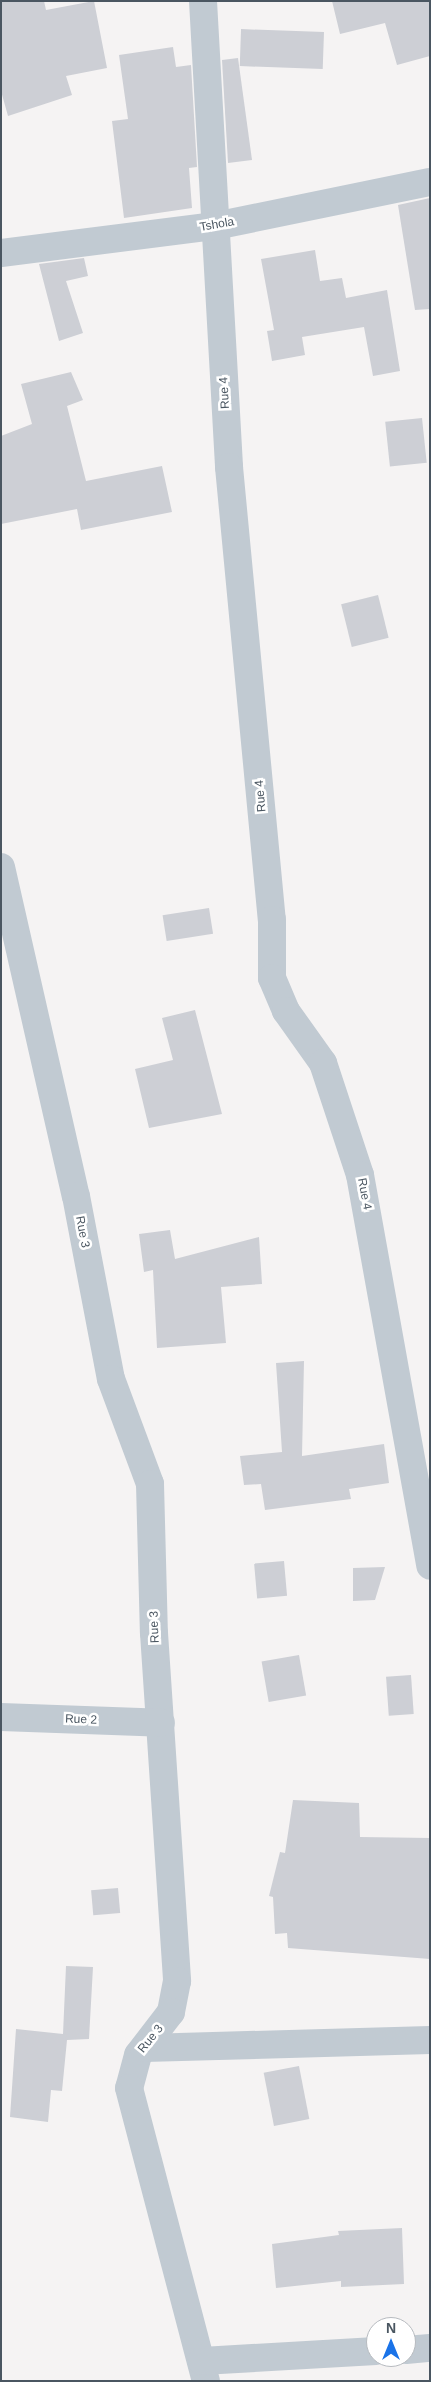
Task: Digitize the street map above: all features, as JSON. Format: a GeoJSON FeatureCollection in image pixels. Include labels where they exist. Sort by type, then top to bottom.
{"type":"FeatureCollection","features":[{"type":"Feature","properties":{"kind":"street","name":"Rue 4"},"geometry":{"type":"LineString","coordinates":[[203,1],[228,467],[272,920],[272,978],[286,1011],[323,1063],[360,1175],[430,1566]]}},
{"type":"Feature","properties":{"kind":"street","name":"Tshola"},"geometry":{"type":"LineString","coordinates":[[1,253],[214,226],[430,182]]}},
{"type":"Feature","properties":{"kind":"street","name":"Rue 3"},"geometry":{"type":"LineString","coordinates":[[1,867],[76,1196],[110,1379],[150,1484],[161,1723],[177,1981],[171,2012],[144,2048],[130,2071],[132,2109],[204,2371]]}},
{"type":"Feature","properties":{"kind":"street","name":"Rue 2"},"geometry":{"type":"LineString","coordinates":[[1,1717],[161,1723]]}},
{"type":"Feature","properties":{"kind":"street"},"geometry":{"type":"LineString","coordinates":[[144,2048],[430,2040]]}},
{"type":"Feature","properties":{"kind":"street"},"geometry":{"type":"LineString","coordinates":[[416,2349],[430,2348]]}},
{"type":"Feature","properties":{"kind":"street"},"geometry":{"type":"LineString","coordinates":[[204,2371],[366,2352]]}},
{"type":"Feature","properties":{"kind":"building"},"geometry":{"type":"Polygon","coordinates":[[[1,1],[44,1],[46,10],[94,1],[107,68],[66,76],[72,95],[8,116],[1,91],[1,1]]]}},
{"type":"Feature","properties":{"kind":"building"},"geometry":{"type":"Polygon","coordinates":[[[332,1],[430,1],[430,56],[397,65],[385,23],[340,34],[332,1]]]}},
{"type":"Feature","properties":{"kind":"building"},"geometry":{"type":"Polygon","coordinates":[[[241,29],[324,32],[323,69],[240,66],[241,29]]]}},
{"type":"Feature","properties":{"kind":"building"},"geometry":{"type":"Polygon","coordinates":[[[173,47],[176,67],[191,65],[197,167],[189,168],[192,208],[124,218],[112,121],[128,119],[119,55],[173,47]]]}},
{"type":"Feature","properties":{"kind":"building"},"geometry":{"type":"Polygon","coordinates":[[[238,58],[252,160],[228,163],[222,60],[238,58]]]}},
{"type":"Feature","properties":{"kind":"building"},"geometry":{"type":"Polygon","coordinates":[[[430,198],[430,309],[415,310],[398,205],[430,198]]]}},
{"type":"Feature","properties":{"kind":"building"},"geometry":{"type":"Polygon","coordinates":[[[315,250],[320,281],[342,278],[346,298],[387,290],[400,371],[373,376],[364,327],[302,337],[305,355],[272,361],[267,331],[274,330],[261,259],[315,250]]]}},
{"type":"Feature","properties":{"kind":"building"},"geometry":{"type":"Polygon","coordinates":[[[84,258],[88,276],[66,281],[83,333],[59,341],[39,264],[84,258]]]}},
{"type":"Feature","properties":{"kind":"building"},"geometry":{"type":"Polygon","coordinates":[[[71,372],[83,400],[67,406],[86,481],[162,466],[172,512],[81,530],[77,509],[1,524],[1,436],[32,424],[21,384],[71,372]]]}},
{"type":"Feature","properties":{"kind":"building"},"geometry":{"type":"Polygon","coordinates":[[[422,418],[427,463],[390,467],[385,422],[422,418]]]}},
{"type":"Feature","properties":{"kind":"building"},"geometry":{"type":"Polygon","coordinates":[[[378,595],[389,638],[352,647],[341,604],[378,595]]]}},
{"type":"Feature","properties":{"kind":"building"},"geometry":{"type":"Polygon","coordinates":[[[209,908],[213,934],[167,941],[163,915],[209,908]]]}},
{"type":"Feature","properties":{"kind":"building"},"geometry":{"type":"Polygon","coordinates":[[[195,1010],[222,1114],[149,1128],[135,1069],[173,1060],[162,1018],[195,1010]]]}},
{"type":"Feature","properties":{"kind":"building"},"geometry":{"type":"Polygon","coordinates":[[[170,1230],[175,1259],[259,1237],[262,1284],[221,1287],[226,1343],[157,1348],[153,1270],[144,1272],[139,1234],[170,1230]]]}},
{"type":"Feature","properties":{"kind":"building"},"geometry":{"type":"Polygon","coordinates":[[[304,1361],[302,1456],[384,1444],[389,1483],[349,1489],[351,1499],[265,1510],[261,1484],[244,1485],[240,1456],[282,1452],[276,1363],[304,1361]]]}},
{"type":"Feature","properties":{"kind":"building"},"geometry":{"type":"Polygon","coordinates":[[[284,1561],[287,1596],[257,1598],[254,1564],[284,1561]]]}},
{"type":"Feature","properties":{"kind":"building"},"geometry":{"type":"Polygon","coordinates":[[[385,1567],[375,1600],[353,1601],[353,1568],[385,1567]]]}},
{"type":"Feature","properties":{"kind":"building"},"geometry":{"type":"Polygon","coordinates":[[[299,1655],[306,1695],[269,1702],[262,1662],[299,1655]]]}},
{"type":"Feature","properties":{"kind":"building"},"geometry":{"type":"Polygon","coordinates":[[[411,1675],[414,1714],[389,1716],[386,1677],[411,1675]]]}},
{"type":"Feature","properties":{"kind":"building"},"geometry":{"type":"Polygon","coordinates":[[[293,1800],[359,1803],[360,1837],[430,1838],[430,1959],[288,1948],[287,1933],[275,1934],[273,1897],[269,1896],[280,1852],[285,1853],[293,1800]]]}},
{"type":"Feature","properties":{"kind":"building"},"geometry":{"type":"Polygon","coordinates":[[[118,1888],[120,1913],[93,1915],[91,1890],[118,1888]]]}},
{"type":"Feature","properties":{"kind":"building"},"geometry":{"type":"Polygon","coordinates":[[[66,1966],[93,1967],[89,2039],[67,2040],[62,2091],[51,2090],[48,2122],[10,2117],[16,2029],[63,2034],[66,1966]]]}},
{"type":"Feature","properties":{"kind":"building"},"geometry":{"type":"Polygon","coordinates":[[[299,2066],[309,2119],[274,2126],[264,2073],[299,2066]]]}},
{"type":"Feature","properties":{"kind":"building"},"geometry":{"type":"Polygon","coordinates":[[[402,2228],[404,2284],[341,2287],[341,2281],[276,2288],[272,2244],[339,2235],[338,2231],[402,2228]]]}}]}
